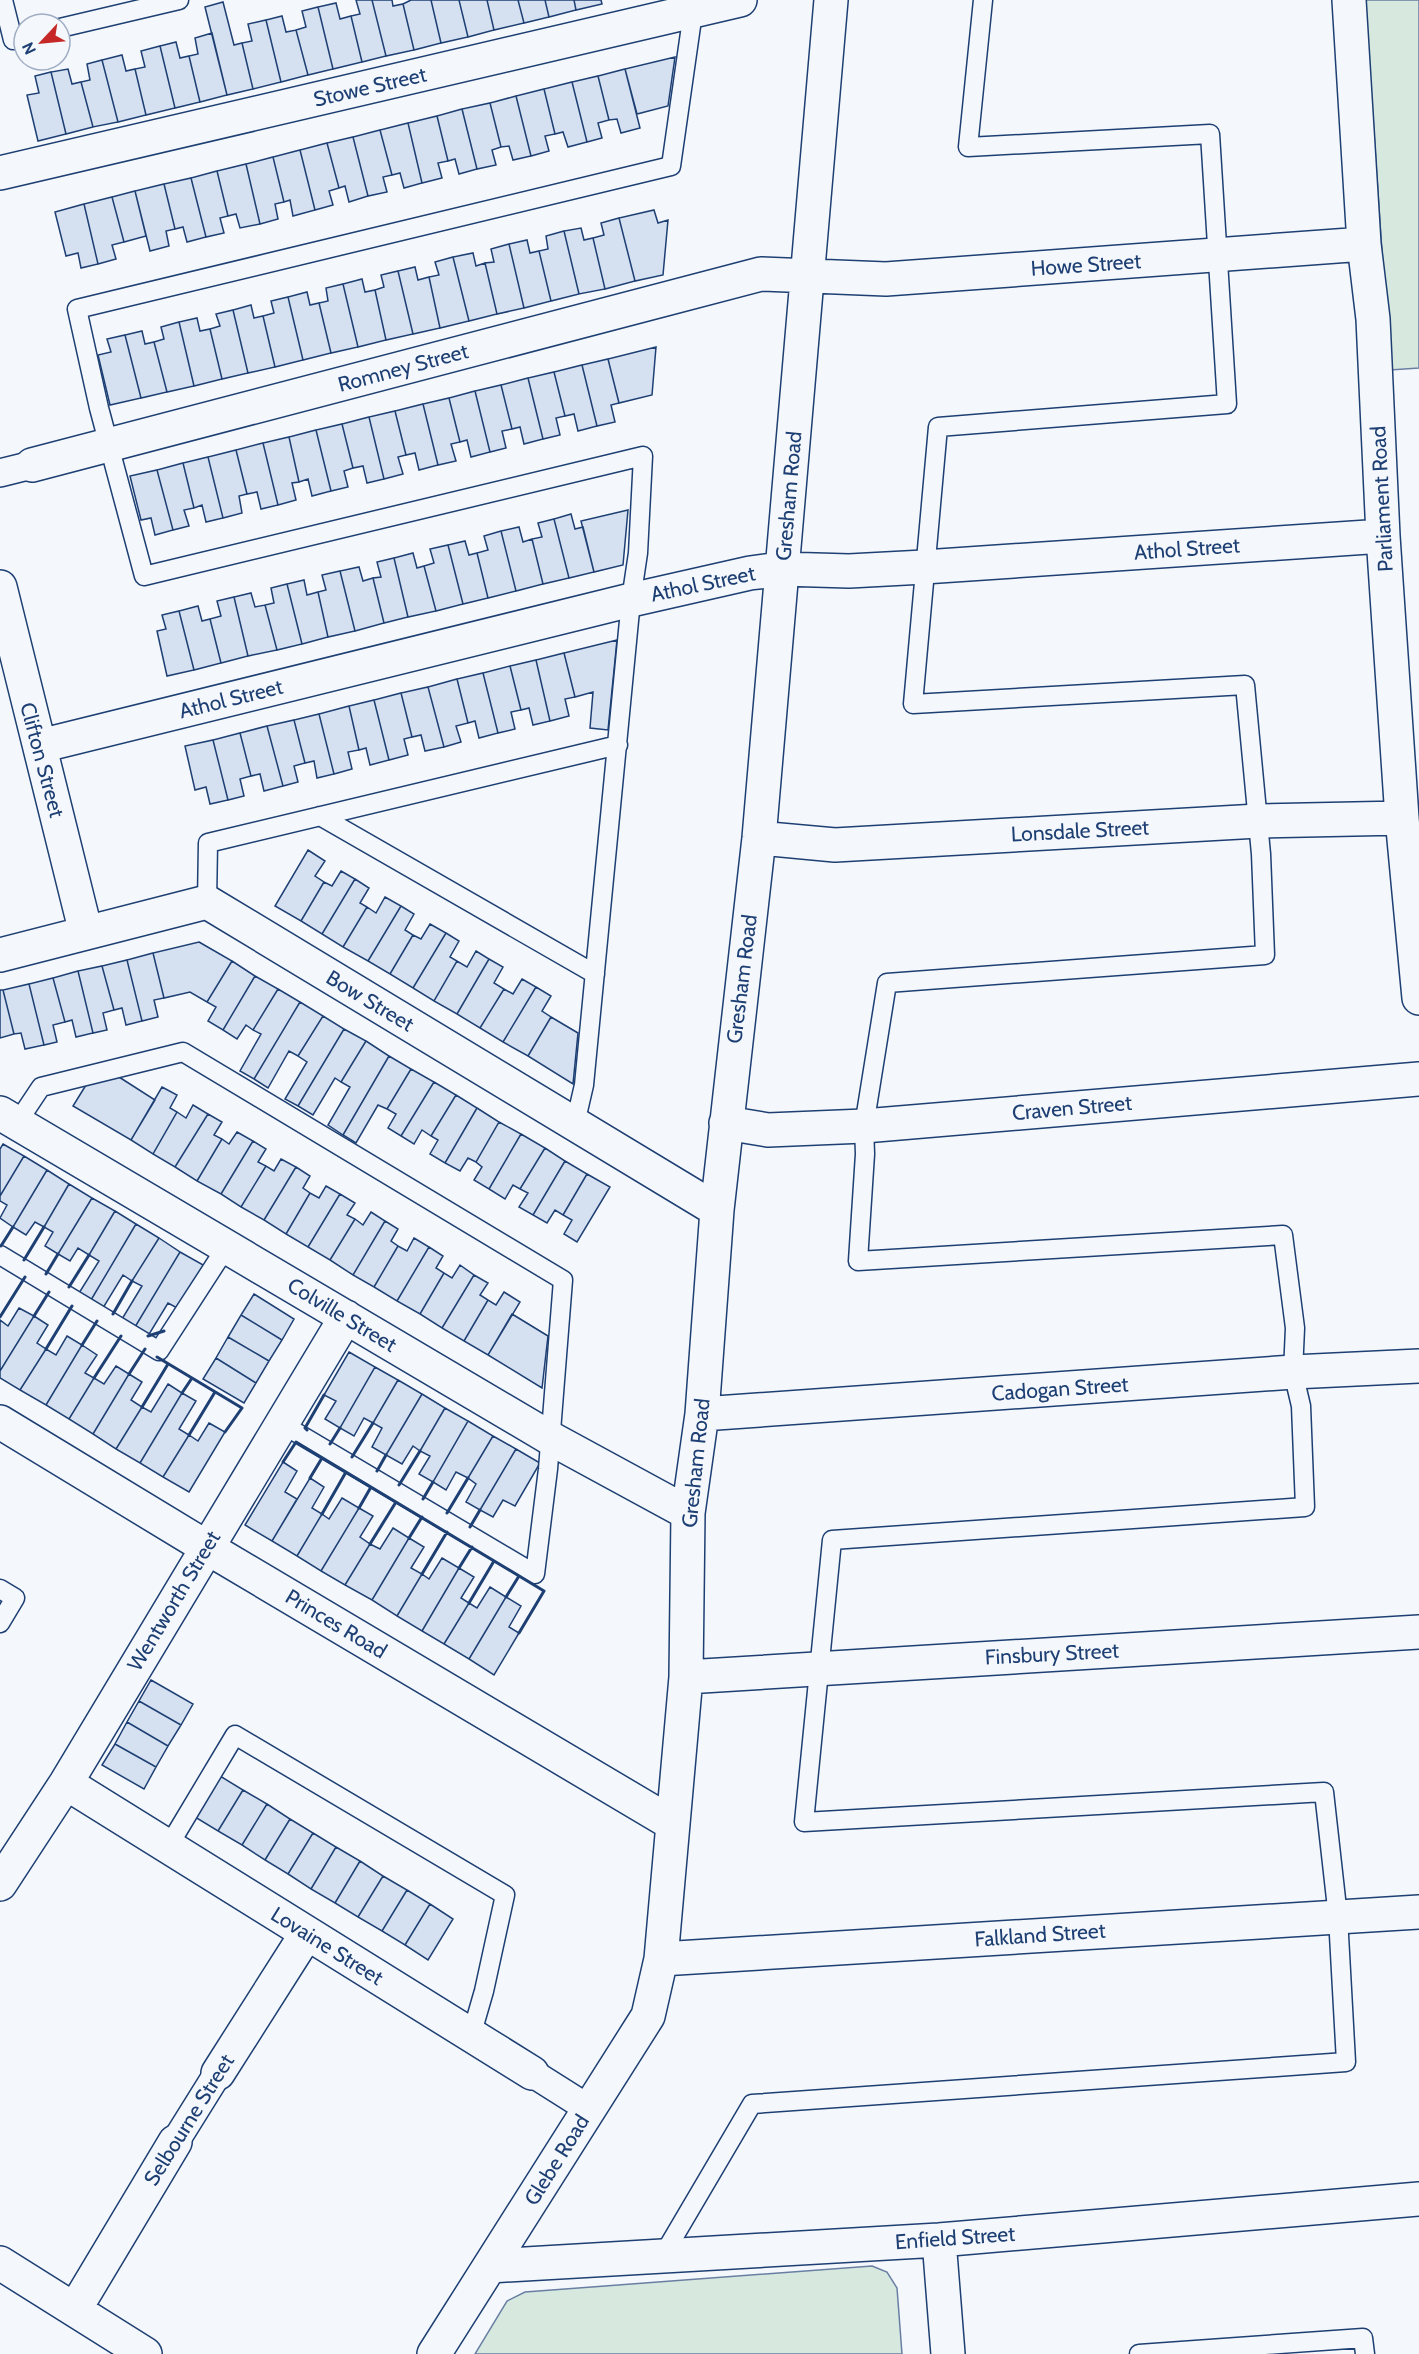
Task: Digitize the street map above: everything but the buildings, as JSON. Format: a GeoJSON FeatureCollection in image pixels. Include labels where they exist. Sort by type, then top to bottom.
{"type":"FeatureCollection","features":[{"type":"Feature","properties":{"kind":"street","name":"Stowe Street"},"geometry":{"type":"LineString","coordinates":[[0,173],[694,5],[740,0]]}},
{"type":"Feature","properties":{"kind":"street","name":"Gresham Road"},"geometry":{"type":"LineString","coordinates":[[661,1959],[686,1677],[688,1513],[702,1414],[717,1209],[759,838],[831,0]]}},
{"type":"Feature","properties":{"kind":"street","name":"Parliament Road"},"geometry":{"type":"LineString","coordinates":[[1350,0],[1364,244],[1373,319],[1383,536],[1402,818],[1415,904],[1419,998]]}},
{"type":"Feature","properties":{"kind":"street","name":"Howe Street"},"geometry":{"type":"LineString","coordinates":[[807,275],[886,279],[1364,244]]}},
{"type":"Feature","properties":{"kind":"street","name":"Romney Street"},"geometry":{"type":"LineString","coordinates":[[0,473],[761,274],[807,275]]}},
{"type":"Feature","properties":{"kind":"street","name":"Athol Street"},"geometry":{"type":"LineString","coordinates":[[40,746],[631,600],[750,573],[782,569],[849,571],[924,567],[1383,536]]}},
{"type":"Feature","properties":{"kind":"street","name":"Clifton Street"},"geometry":{"type":"LineString","coordinates":[[0,587],[12,694],[40,746],[86,933]]}},
{"type":"Feature","properties":{"kind":"street","name":"Lonsdale Street"},"geometry":{"type":"LineString","coordinates":[[759,838],[835,845],[1258,821],[1402,818]]}},
{"type":"Feature","properties":{"kind":"street"},"geometry":{"type":"LineString","coordinates":[[0,955],[207,902]]}},
{"type":"Feature","properties":{"kind":"street","name":"Bow Street"},"geometry":{"type":"LineString","coordinates":[[207,902],[717,1209]]}},
{"type":"Feature","properties":{"kind":"street","name":"Craven Street"},"geometry":{"type":"LineString","coordinates":[[726,1124],[768,1130],[864,1126],[1419,1079]]}},
{"type":"Feature","properties":{"kind":"street","name":"Colville Street"},"geometry":{"type":"LineString","coordinates":[[8,1118],[550,1438],[688,1513]]}},
{"type":"Feature","properties":{"kind":"street","name":"Wentworth Street"},"geometry":{"type":"LineString","coordinates":[[0,1884],[66,1783],[346,1317]]}},
{"type":"Feature","properties":{"kind":"street","name":"Cadogan Street"},"geometry":{"type":"LineString","coordinates":[[702,1414],[1293,1372],[1419,1366]]}},
{"type":"Feature","properties":{"kind":"street","name":"Princes Road"},"geometry":{"type":"LineString","coordinates":[[0,1422],[673,1824]]}},
{"type":"Feature","properties":{"kind":"street","name":"Finsbury Street"},"geometry":{"type":"LineString","coordinates":[[686,1677],[1419,1632]]}},
{"type":"Feature","properties":{"kind":"street","name":"Lovaine Street"},"geometry":{"type":"LineString","coordinates":[[66,1783],[589,2109]]}},
{"type":"Feature","properties":{"kind":"street","name":"Falkland Street"},"geometry":{"type":"LineString","coordinates":[[661,1959],[1419,1912]]}},
{"type":"Feature","properties":{"kind":"street","name":"Selbourne Street"},"geometry":{"type":"LineString","coordinates":[[75,2309],[175,2142],[307,1933]]}},
{"type":"Feature","properties":{"kind":"street","name":"Glebe Road"},"geometry":{"type":"LineString","coordinates":[[434,2354],[648,2016],[661,1959]]}},
{"type":"Feature","properties":{"kind":"street","name":"Enfield Street"},"geometry":{"type":"LineString","coordinates":[[490,2266],[939,2240],[1419,2199]]}},
{"type":"Feature","properties":{"kind":"street"},"geometry":{"type":"LineString","coordinates":[[939,2240],[948,2354]]}},
{"type":"Feature","properties":{"kind":"street"},"geometry":{"type":"LineString","coordinates":[[0,2262],[145,2354]]}},
{"type":"Feature","properties":{"kind":"lane"},"geometry":{"type":"LineString","coordinates":[[3,0],[12,36]]}},
{"type":"Feature","properties":{"kind":"lane"},"geometry":{"type":"LineString","coordinates":[[72,25],[179,0]]}},
{"type":"Feature","properties":{"kind":"lane"},"geometry":{"type":"LineString","coordinates":[[662,2257],[752,2104],[1346,2062],[1338,1917],[1324,1792],[804,1822],[832,1540],[1305,1507],[1301,1406],[1293,1372],[1295,1328],[1283,1235],[858,1261],[865,1154],[864,1126],[887,983],[1265,955],[1262,854],[1245,685],[914,704],[924,567],[938,427],[1227,404],[1210,134],[968,147],[983,0]]}},
{"type":"Feature","properties":{"kind":"lane"},"geometry":{"type":"LineString","coordinates":[[575,1124],[584,1085],[631,600],[638,554],[643,456],[144,576],[77,309],[670,166],[694,5]]}},
{"type":"Feature","properties":{"kind":"lane"},"geometry":{"type":"LineString","coordinates":[[207,902],[208,843],[618,745]]}},
{"type":"Feature","properties":{"kind":"lane"},"geometry":{"type":"LineString","coordinates":[[320,816],[595,974]]}},
{"type":"Feature","properties":{"kind":"lane"},"geometry":{"type":"LineString","coordinates":[[8,1118],[40,1087],[183,1052],[563,1280],[550,1438],[535,1574],[282,1424]]}},
{"type":"Feature","properties":{"kind":"lane"},"geometry":{"type":"LineString","coordinates":[[0,1255],[159,1351],[227,1246]]}},
{"type":"Feature","properties":{"kind":"lane"},"geometry":{"type":"LineString","coordinates":[[0,1589],[15,1598],[0,1623]]}},
{"type":"Feature","properties":{"kind":"lane"},"geometry":{"type":"LineString","coordinates":[[168,1847],[235,1735],[505,1896],[484,1991],[471,2036]]}},
{"type":"Feature","properties":{"kind":"lane"},"geometry":{"type":"LineString","coordinates":[[1139,2354],[1363,2338],[1365,2354]]}},
{"type":"Feature","properties":{"kind":"shaded area"},"geometry":{"type":"Polygon","coordinates":[[[1365,0],[1419,0],[1419,368],[1390,370],[1365,0]]]}},
{"type":"Feature","properties":{"kind":"shaded area"},"geometry":{"type":"Polygon","coordinates":[[[872,2266],[887,2272],[897,2288],[902,2354],[475,2354],[507,2301],[525,2292],[872,2266]]]}},
{"type":"Feature","properties":{"kind":"wall"},"geometry":{"type":"LineString","coordinates":[[1,1246],[13,1227]]}},
{"type":"Feature","properties":{"kind":"wall"},"geometry":{"type":"LineString","coordinates":[[24,1260],[44,1227]]}},
{"type":"Feature","properties":{"kind":"wall"},"geometry":{"type":"LineString","coordinates":[[46,1274],[58,1254]]}},
{"type":"Feature","properties":{"kind":"wall"},"geometry":{"type":"LineString","coordinates":[[69,1287],[89,1255]]}},
{"type":"Feature","properties":{"kind":"wall"},"geometry":{"type":"LineString","coordinates":[[0,1317],[25,1277]]}},
{"type":"Feature","properties":{"kind":"wall"},"geometry":{"type":"LineString","coordinates":[[113,1314],[132,1281]]}},
{"type":"Feature","properties":{"kind":"wall"},"geometry":{"type":"LineString","coordinates":[[34,1316],[49,1292]]}},
{"type":"Feature","properties":{"kind":"wall"},"geometry":{"type":"LineString","coordinates":[[46,1349],[72,1306]]}},
{"type":"Feature","properties":{"kind":"wall"},"geometry":{"type":"LineString","coordinates":[[82,1345],[97,1321]]}},
{"type":"Feature","properties":{"kind":"wall"},"geometry":{"type":"LineString","coordinates":[[148,1336],[164,1331]]}},
{"type":"Feature","properties":{"kind":"wall"},"geometry":{"type":"LineString","coordinates":[[94,1378],[121,1336]]}},
{"type":"Feature","properties":{"kind":"wall"},"geometry":{"type":"LineString","coordinates":[[129,1374],[145,1349]]}},
{"type":"Feature","properties":{"kind":"wall"},"geometry":{"type":"LineString","coordinates":[[157,1357],[242,1408],[225,1432]]}},
{"type":"Feature","properties":{"kind":"wall"},"geometry":{"type":"LineString","coordinates":[[142,1407],[168,1364]]}},
{"type":"Feature","properties":{"kind":"wall"},"geometry":{"type":"LineString","coordinates":[[182,1393],[192,1378]]}},
{"type":"Feature","properties":{"kind":"wall"},"geometry":{"type":"LineString","coordinates":[[189,1435],[215,1392]]}},
{"type":"Feature","properties":{"kind":"wall"},"geometry":{"type":"LineString","coordinates":[[307,1430],[305,1428],[324,1395]]}},
{"type":"Feature","properties":{"kind":"wall"},"geometry":{"type":"LineString","coordinates":[[352,1457],[373,1423]]}},
{"type":"Feature","properties":{"kind":"wall"},"geometry":{"type":"LineString","coordinates":[[330,1444],[340,1428]]}},
{"type":"Feature","properties":{"kind":"wall"},"geometry":{"type":"LineString","coordinates":[[283,1462],[296,1442],[544,1591],[519,1633]]}},
{"type":"Feature","properties":{"kind":"wall"},"geometry":{"type":"LineString","coordinates":[[399,1485],[420,1451]]}},
{"type":"Feature","properties":{"kind":"wall"},"geometry":{"type":"LineString","coordinates":[[377,1471],[386,1455]]}},
{"type":"Feature","properties":{"kind":"wall"},"geometry":{"type":"LineString","coordinates":[[310,1478],[322,1458]]}},
{"type":"Feature","properties":{"kind":"wall"},"geometry":{"type":"LineString","coordinates":[[322,1514],[346,1472]]}},
{"type":"Feature","properties":{"kind":"wall"},"geometry":{"type":"LineString","coordinates":[[447,1513],[468,1478]]}},
{"type":"Feature","properties":{"kind":"wall"},"geometry":{"type":"LineString","coordinates":[[423,1499],[433,1482]]}},
{"type":"Feature","properties":{"kind":"wall"},"geometry":{"type":"LineString","coordinates":[[359,1508],[371,1487]]}},
{"type":"Feature","properties":{"kind":"wall"},"geometry":{"type":"LineString","coordinates":[[370,1544],[396,1502]]}},
{"type":"Feature","properties":{"kind":"wall"},"geometry":{"type":"LineString","coordinates":[[470,1527],[480,1510]]}},
{"type":"Feature","properties":{"kind":"wall"},"geometry":{"type":"LineString","coordinates":[[409,1538],[422,1517]]}},
{"type":"Feature","properties":{"kind":"wall"},"geometry":{"type":"LineString","coordinates":[[422,1574],[447,1532]]}},
{"type":"Feature","properties":{"kind":"wall"},"geometry":{"type":"LineString","coordinates":[[459,1568],[472,1547]]}},
{"type":"Feature","properties":{"kind":"wall"},"geometry":{"type":"LineString","coordinates":[[469,1603],[494,1561]]}},
{"type":"Feature","properties":{"kind":"wall"},"geometry":{"type":"LineString","coordinates":[[506,1597],[519,1576]]}}]}
